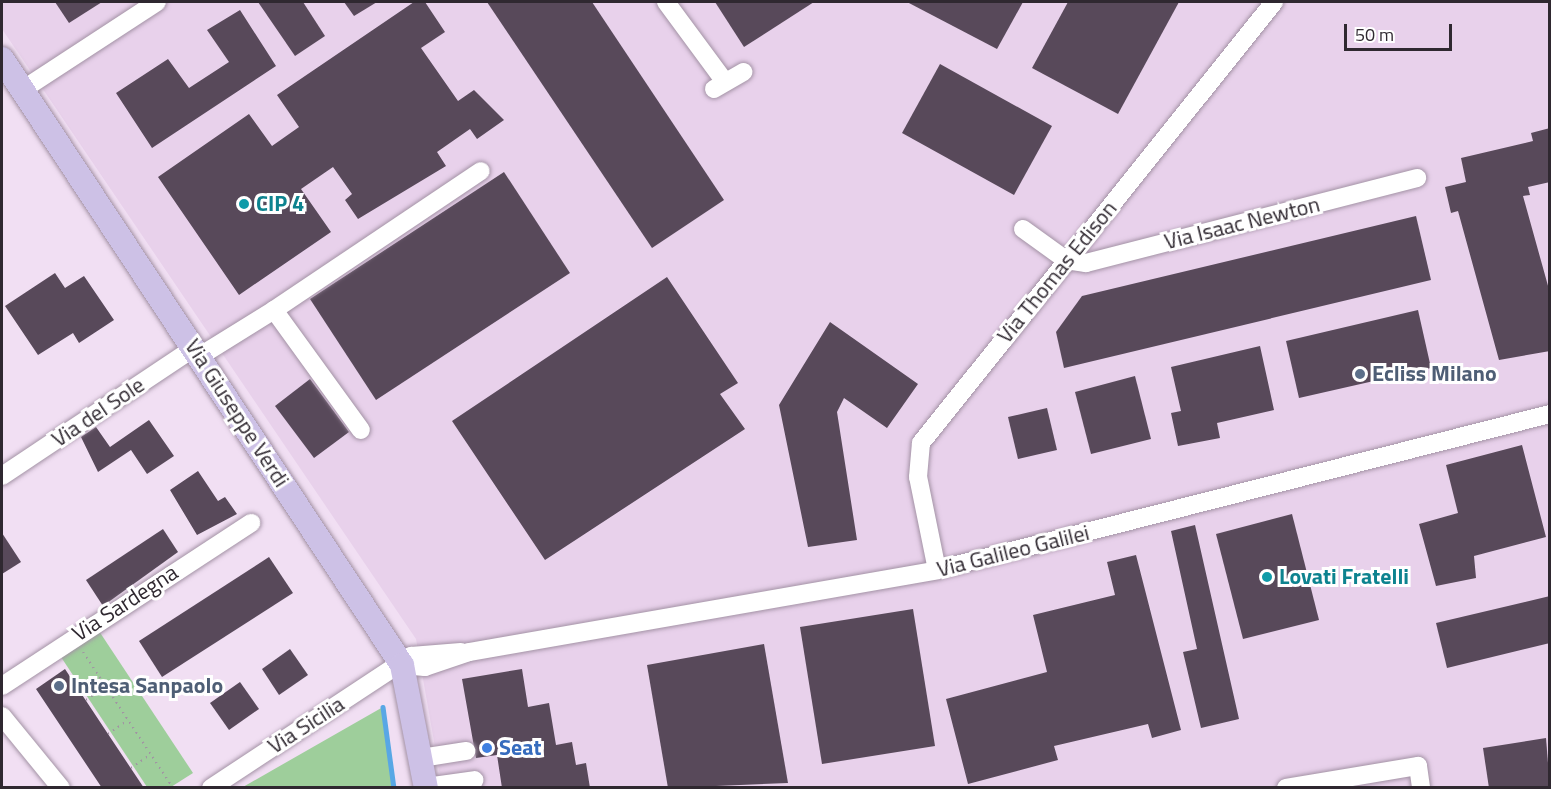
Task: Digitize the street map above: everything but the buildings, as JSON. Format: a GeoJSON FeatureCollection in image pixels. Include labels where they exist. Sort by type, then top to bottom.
{"type":"FeatureCollection","features":[{"type":"Feature","properties":{"kind":"main road","name":"Via Giuseppe Verdi"},"geometry":{"type":"LineString","coordinates":[[2,59],[402,665],[426,787]]}},
{"type":"Feature","properties":{"kind":"street"},"geometry":{"type":"LineString","coordinates":[[22,90],[157,2]]}},
{"type":"Feature","properties":{"kind":"street"},"geometry":{"type":"LineString","coordinates":[[666,2],[719,86],[744,72]]}},
{"type":"Feature","properties":{"kind":"street","name":"Via Thomas Edison"},"geometry":{"type":"LineString","coordinates":[[937,570],[918,477],[921,443],[1274,2]]}},
{"type":"Feature","properties":{"kind":"street","name":"Via del Sole"},"geometry":{"type":"LineString","coordinates":[[2,476],[197,352],[274,310],[481,171]]}},
{"type":"Feature","properties":{"kind":"street","name":"Via Isaac Newton"},"geometry":{"type":"LineString","coordinates":[[1066,260],[1086,262],[1417,178]]}},
{"type":"Feature","properties":{"kind":"street"},"geometry":{"type":"LineString","coordinates":[[1023,229],[1066,260]]}},
{"type":"Feature","properties":{"kind":"street"},"geometry":{"type":"LineString","coordinates":[[274,310],[361,430]]}},
{"type":"Feature","properties":{"kind":"street","name":"Via Galileo Galilei"},"geometry":{"type":"LineString","coordinates":[[402,665],[425,651],[469,652],[937,570],[1550,414]]}},
{"type":"Feature","properties":{"kind":"street","name":"Via Sardegna"},"geometry":{"type":"LineString","coordinates":[[2,686],[73,637],[251,523]]}},
{"type":"Feature","properties":{"kind":"street","name":"Via Sicilia"},"geometry":{"type":"LineString","coordinates":[[211,788],[402,665]]}},
{"type":"Feature","properties":{"kind":"street"},"geometry":{"type":"LineString","coordinates":[[2,716],[61,788]]}},
{"type":"Feature","properties":{"kind":"street"},"geometry":{"type":"LineString","coordinates":[[421,758],[466,751]]}},
{"type":"Feature","properties":{"kind":"street"},"geometry":{"type":"LineString","coordinates":[[1286,788],[1418,766],[1421,788]]}},
{"type":"Feature","properties":{"kind":"street"},"geometry":{"type":"LineString","coordinates":[[426,787],[468,783]]}},
{"type":"Feature","properties":{"kind":"path"},"geometry":{"type":"LineString","coordinates":[[73,637],[173,788]]}},
{"type":"Feature","properties":{"kind":"path"},"geometry":{"type":"LineString","coordinates":[[86,700],[106,687]]}},
{"type":"Feature","properties":{"kind":"path"},"geometry":{"type":"LineString","coordinates":[[108,734],[128,720]]}},
{"type":"Feature","properties":{"kind":"path"},"geometry":{"type":"LineString","coordinates":[[131,768],[151,754]]}},
{"type":"Feature","properties":{"kind":"shaded area"},"geometry":{"type":"Polygon","coordinates":[[[2,2],[1549,2],[1549,787],[442,787],[416,639],[2,29],[2,2]]]}},
{"type":"Feature","properties":{"kind":"green space"},"geometry":{"type":"Polygon","coordinates":[[[97,628],[193,773],[171,787],[147,787],[59,654],[97,628]]]}},
{"type":"Feature","properties":{"kind":"green space"},"geometry":{"type":"Polygon","coordinates":[[[383,707],[394,787],[243,787],[383,707]]]}},
{"type":"Feature","properties":{"kind":"waterway"},"geometry":{"type":"LineString","coordinates":[[383,707],[394,788]]}},
{"type":"Feature","properties":{"kind":"place","name":"CIP 4"},"geometry":{"type":"Point","coordinates":[244,204]}},
{"type":"Feature","properties":{"kind":"place","name":"Ecliss Milano"},"geometry":{"type":"Point","coordinates":[1360,374]}},
{"type":"Feature","properties":{"kind":"place","name":"Lovati Fratelli"},"geometry":{"type":"Point","coordinates":[1267,577]}},
{"type":"Feature","properties":{"kind":"place","name":"Intesa Sanpaolo"},"geometry":{"type":"Point","coordinates":[59,686]}},
{"type":"Feature","properties":{"kind":"place","name":"Seat"},"geometry":{"type":"Point","coordinates":[487,748]}}]}
